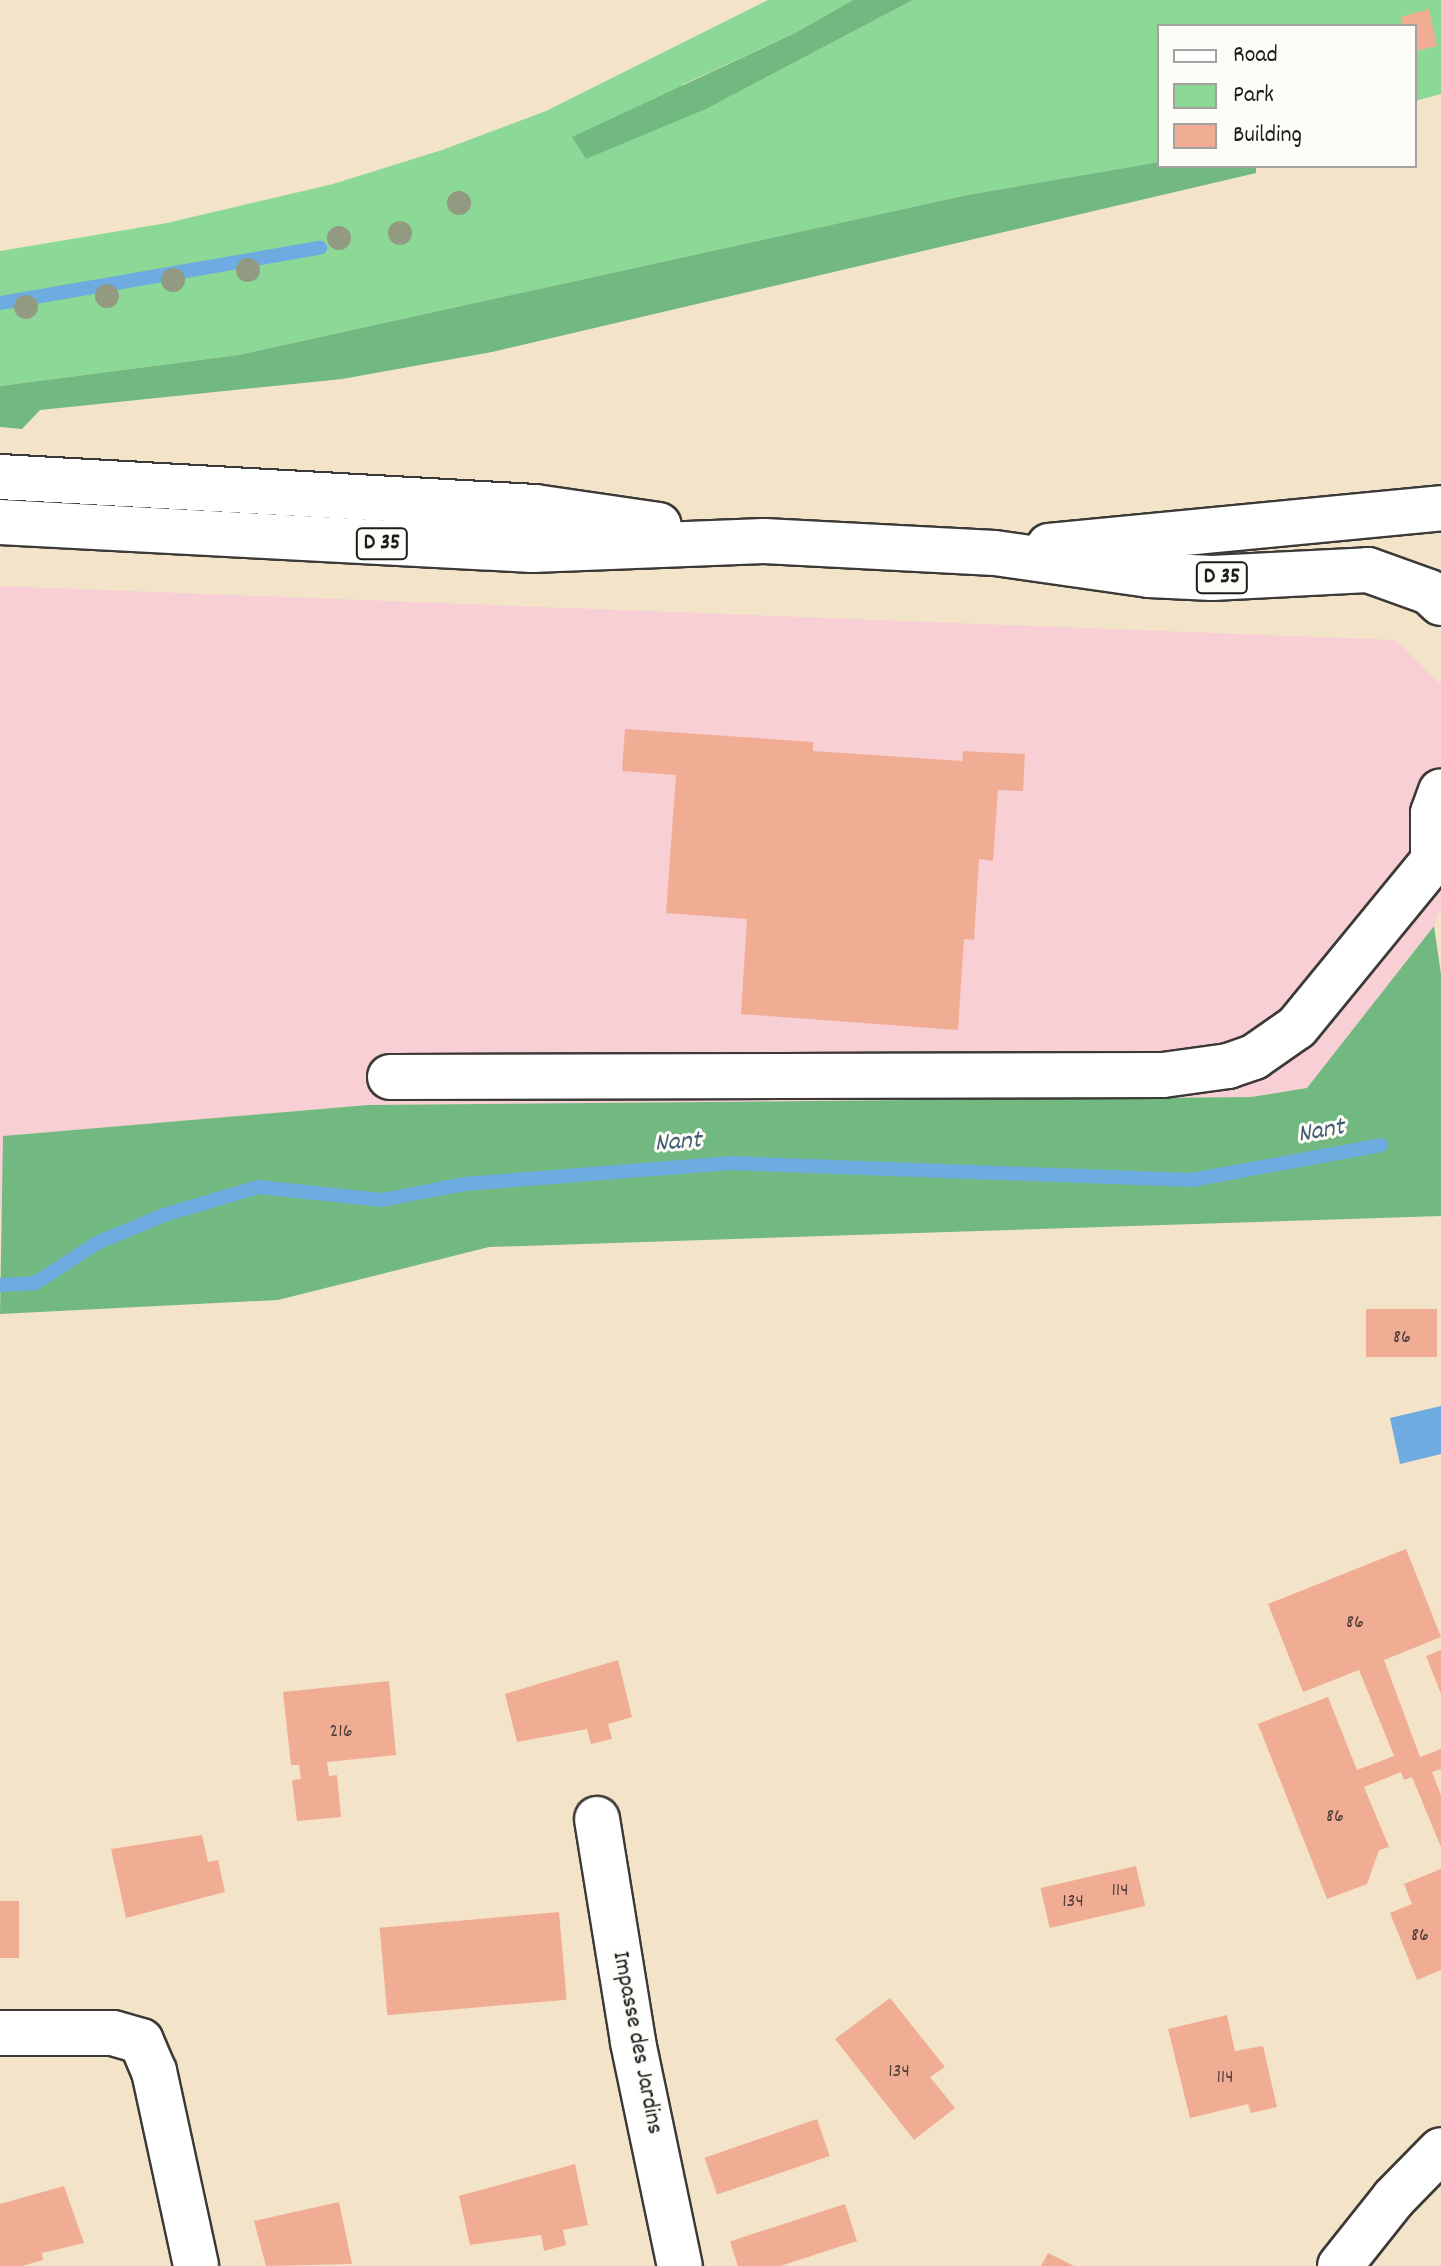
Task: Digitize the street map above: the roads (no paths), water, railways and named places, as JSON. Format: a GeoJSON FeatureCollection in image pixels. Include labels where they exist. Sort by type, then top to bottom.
{"type":"FeatureCollection","features":[{"type":"Feature","properties":{"kind":"main road","name":"D 35"},"geometry":{"type":"LineString","coordinates":[[0,477],[535,507],[764,541]]}},
{"type":"Feature","properties":{"kind":"main road","name":"D 35"},"geometry":{"type":"LineString","coordinates":[[995,553],[1441,508]]}},
{"type":"Feature","properties":{"kind":"main road","name":"D 35"},"geometry":{"type":"LineString","coordinates":[[0,522],[532,550],[764,541],[995,553],[1149,575],[1212,578],[1368,570],[1404,580],[1441,603]]}},
{"type":"Feature","properties":{"kind":"main road"},"geometry":{"type":"LineString","coordinates":[[390,1077],[1163,1075],[1228,1066],[1254,1057],[1297,1027],[1437,854],[1433,813],[1441,791]]}},
{"type":"Feature","properties":{"kind":"main road","name":"Impasse des Jardins"},"geometry":{"type":"LineString","coordinates":[[597,1819],[633,2042],[680,2266]]}},
{"type":"Feature","properties":{"kind":"main road"},"geometry":{"type":"LineString","coordinates":[[0,2033],[113,2033],[141,2041],[154,2071],[196,2266]]}},
{"type":"Feature","properties":{"kind":"main road"},"geometry":{"type":"LineString","coordinates":[[1340,2266],[1394,2198],[1441,2150]]}},
{"type":"Feature","properties":{"kind":"water"},"geometry":{"type":"Polygon","coordinates":[[[1441,1406],[1441,1454],[1400,1464],[1390,1418],[1441,1406]]]}},
{"type":"Feature","properties":{"kind":"waterway"},"geometry":{"type":"LineString","coordinates":[[0,303],[320,248]]}},
{"type":"Feature","properties":{"kind":"waterway","name":"Nant"},"geometry":{"type":"LineString","coordinates":[[0,1285],[35,1283],[97,1243],[164,1215],[258,1187],[382,1200],[464,1184],[728,1163],[1192,1180],[1381,1145]]}}]}
